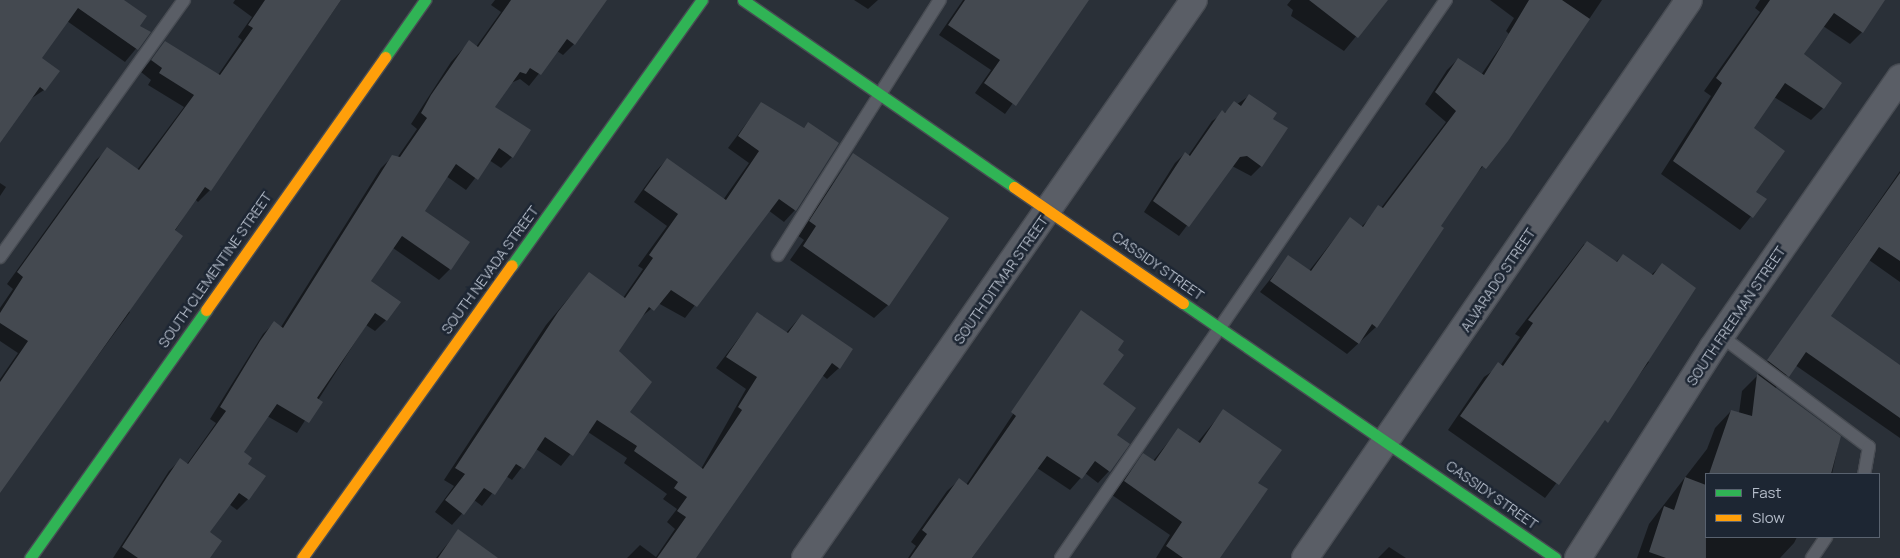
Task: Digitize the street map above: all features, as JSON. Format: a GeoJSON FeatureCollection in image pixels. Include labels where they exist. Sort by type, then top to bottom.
{"type":"FeatureCollection","features":[{"type":"Feature","properties":{"kind":"street","name":"SOUTH CLEMENTINE STREET"},"geometry":{"type":"LineString","coordinates":[[30,558],[425,0]]}},
{"type":"Feature","properties":{"kind":"street","name":"SOUTH NEVADA STREET"},"geometry":{"type":"LineString","coordinates":[[302,558],[702,0]]}},
{"type":"Feature","properties":{"kind":"street","name":"CASSIDY STREET"},"geometry":{"type":"LineString","coordinates":[[743,0],[1051,209],[1222,330],[1388,441],[1556,558]]}},
{"type":"Feature","properties":{"kind":"street","name":"SOUTH DITMAR STREET"},"geometry":{"type":"LineString","coordinates":[[805,558],[1051,209],[1194,0]]}},
{"type":"Feature","properties":{"kind":"street","name":"ALVARADO STREET"},"geometry":{"type":"LineString","coordinates":[[1305,558],[1388,441],[1688,0]]}},
{"type":"Feature","properties":{"kind":"street","name":"SOUTH FREEMAN STREET"},"geometry":{"type":"LineString","coordinates":[[1578,558],[1721,336],[1900,78]]}},
{"type":"Feature","properties":{"kind":"lane"},"geometry":{"type":"LineString","coordinates":[[0,257],[184,0]]}},
{"type":"Feature","properties":{"kind":"lane"},"geometry":{"type":"LineString","coordinates":[[778,255],[940,0]]}},
{"type":"Feature","properties":{"kind":"lane"},"geometry":{"type":"LineString","coordinates":[[1061,558],[1222,330],[1446,0]]}},
{"type":"Feature","properties":{"kind":"lane"},"geometry":{"type":"LineString","coordinates":[[1721,336],[1870,447],[1864,473]]}},
{"type":"Feature","properties":{"kind":"lane"},"geometry":{"type":"LineString","coordinates":[[1812,558],[1825,538]]}},
{"type":"Feature","properties":{"kind":"building"},"geometry":{"type":"Polygon","coordinates":[[[0,0],[124,0],[147,16],[140,26],[151,32],[138,50],[78,8],[42,58],[60,71],[45,91],[40,87],[0,143],[0,0]]]}},
{"type":"Feature","properties":{"kind":"building"},"geometry":{"type":"Polygon","coordinates":[[[265,0],[341,0],[211,191],[205,187],[175,230],[183,236],[0,493],[0,382],[28,341],[0,323],[0,313],[23,277],[17,272],[107,147],[139,170],[194,95],[159,73],[162,68],[151,60],[165,41],[220,75],[253,28],[248,25],[265,0]]]}},
{"type":"Feature","properties":{"kind":"building"},"geometry":{"type":"Polygon","coordinates":[[[511,0],[607,0],[575,45],[567,39],[541,75],[530,68],[526,74],[520,72],[495,107],[531,130],[513,158],[499,148],[478,180],[456,164],[425,211],[470,242],[451,270],[402,236],[371,281],[401,302],[387,321],[375,313],[317,398],[323,402],[309,423],[277,404],[244,452],[252,458],[248,464],[266,476],[249,500],[239,493],[210,532],[222,541],[210,558],[138,558],[122,547],[180,458],[188,464],[226,411],[220,407],[260,341],[274,321],[283,328],[392,155],[400,157],[427,118],[421,113],[431,95],[469,40],[478,47],[511,0]]]}},
{"type":"Feature","properties":{"kind":"building"},"geometry":{"type":"Polygon","coordinates":[[[965,0],[1089,0],[1016,106],[984,83],[1000,60],[948,25],[965,0]]]}},
{"type":"Feature","properties":{"kind":"building"},"geometry":{"type":"Polygon","coordinates":[[[1309,0],[1388,0],[1358,38],[1309,0]]]}},
{"type":"Feature","properties":{"kind":"building"},"geometry":{"type":"Polygon","coordinates":[[[1529,0],[1562,0],[1590,19],[1508,141],[1486,169],[1482,166],[1441,226],[1444,228],[1377,328],[1372,324],[1359,344],[1270,281],[1288,255],[1311,271],[1350,217],[1363,227],[1378,205],[1383,208],[1456,111],[1435,92],[1458,58],[1484,75],[1529,0]]]}},
{"type":"Feature","properties":{"kind":"building"},"geometry":{"type":"Polygon","coordinates":[[[1770,0],[1885,0],[1863,33],[1834,13],[1804,54],[1842,83],[1824,109],[1785,83],[1754,128],[1785,151],[1756,192],[1767,199],[1753,218],[1673,161],[1722,83],[1716,78],[1770,0]]]}},
{"type":"Feature","properties":{"kind":"building"},"geometry":{"type":"Polygon","coordinates":[[[1249,94],[1277,113],[1273,119],[1288,128],[1262,167],[1247,156],[1240,157],[1189,227],[1153,201],[1185,152],[1190,156],[1222,110],[1225,113],[1234,101],[1241,106],[1249,94]]]}},
{"type":"Feature","properties":{"kind":"building"},"geometry":{"type":"Polygon","coordinates":[[[761,102],[804,128],[808,122],[839,143],[796,211],[779,199],[697,307],[671,290],[654,311],[649,307],[619,351],[652,382],[630,412],[703,469],[742,410],[738,407],[757,377],[726,357],[757,312],[788,333],[802,314],[853,349],[840,369],[832,363],[696,558],[657,558],[686,517],[677,511],[687,497],[674,488],[678,482],[634,451],[637,446],[597,420],[573,456],[545,437],[524,469],[516,464],[495,495],[484,488],[464,515],[445,500],[465,474],[455,468],[558,312],[589,272],[625,298],[653,258],[649,255],[678,214],[644,190],[667,158],[726,200],[759,151],[738,136],[761,102]]]}},
{"type":"Feature","properties":{"kind":"building"},"geometry":{"type":"Polygon","coordinates":[[[853,153],[949,218],[889,306],[803,246],[816,226],[809,221],[853,153]]]}},
{"type":"Feature","properties":{"kind":"building"},"geometry":{"type":"Polygon","coordinates":[[[1900,173],[1900,261],[1879,247],[1831,316],[1900,365],[1900,418],[1806,352],[1789,377],[1767,360],[1900,173]]]}},
{"type":"Feature","properties":{"kind":"building"},"geometry":{"type":"Polygon","coordinates":[[[1587,241],[1617,262],[1623,254],[1653,275],[1662,263],[1696,288],[1608,423],[1605,420],[1559,485],[1460,416],[1498,362],[1503,366],[1533,323],[1528,320],[1587,241]]]}},
{"type":"Feature","properties":{"kind":"building"},"geometry":{"type":"Polygon","coordinates":[[[1081,310],[1124,341],[1118,350],[1124,355],[1103,384],[1136,408],[1117,435],[1130,444],[1110,472],[1095,461],[1082,479],[1047,456],[972,558],[910,558],[927,534],[922,530],[959,478],[968,485],[1016,416],[1011,412],[1081,310]]]}},
{"type":"Feature","properties":{"kind":"building"},"geometry":{"type":"Polygon","coordinates":[[[1757,374],[1841,436],[1831,473],[1709,473],[1731,410],[1752,416],[1757,374]]]}},
{"type":"Feature","properties":{"kind":"building"},"geometry":{"type":"Polygon","coordinates":[[[1223,409],[1282,450],[1258,483],[1268,489],[1220,558],[1183,558],[1166,546],[1182,522],[1124,481],[1143,453],[1155,461],[1178,428],[1200,443],[1223,409]]]}},
{"type":"Feature","properties":{"kind":"building"},"geometry":{"type":"Polygon","coordinates":[[[1685,477],[1705,485],[1706,558],[1666,558],[1649,552],[1664,506],[1674,510],[1685,477]]]}},
{"type":"Feature","properties":{"kind":"building"},"geometry":{"type":"Polygon","coordinates":[[[458,529],[498,558],[438,558],[458,529]]]}},
{"type":"Feature","properties":{"kind":"traffic: fast"},"geometry":{"type":"LineString","coordinates":[[385,57],[425,0]]}},
{"type":"Feature","properties":{"kind":"traffic: fast"},"geometry":{"type":"LineString","coordinates":[[512,265],[702,0]]}},
{"type":"Feature","properties":{"kind":"traffic: fast"},"geometry":{"type":"LineString","coordinates":[[743,0],[1014,187]]}},
{"type":"Feature","properties":{"kind":"traffic: fast"},"geometry":{"type":"LineString","coordinates":[[1183,303],[1555,558]]}},
{"type":"Feature","properties":{"kind":"traffic: fast"},"geometry":{"type":"LineString","coordinates":[[30,558],[206,310]]}},
{"type":"Feature","properties":{"kind":"traffic: slow"},"geometry":{"type":"LineString","coordinates":[[206,310],[385,57]]}},
{"type":"Feature","properties":{"kind":"traffic: slow"},"geometry":{"type":"LineString","coordinates":[[1014,187],[1183,303]]}},
{"type":"Feature","properties":{"kind":"traffic: slow"},"geometry":{"type":"LineString","coordinates":[[302,558],[512,265]]}}]}
